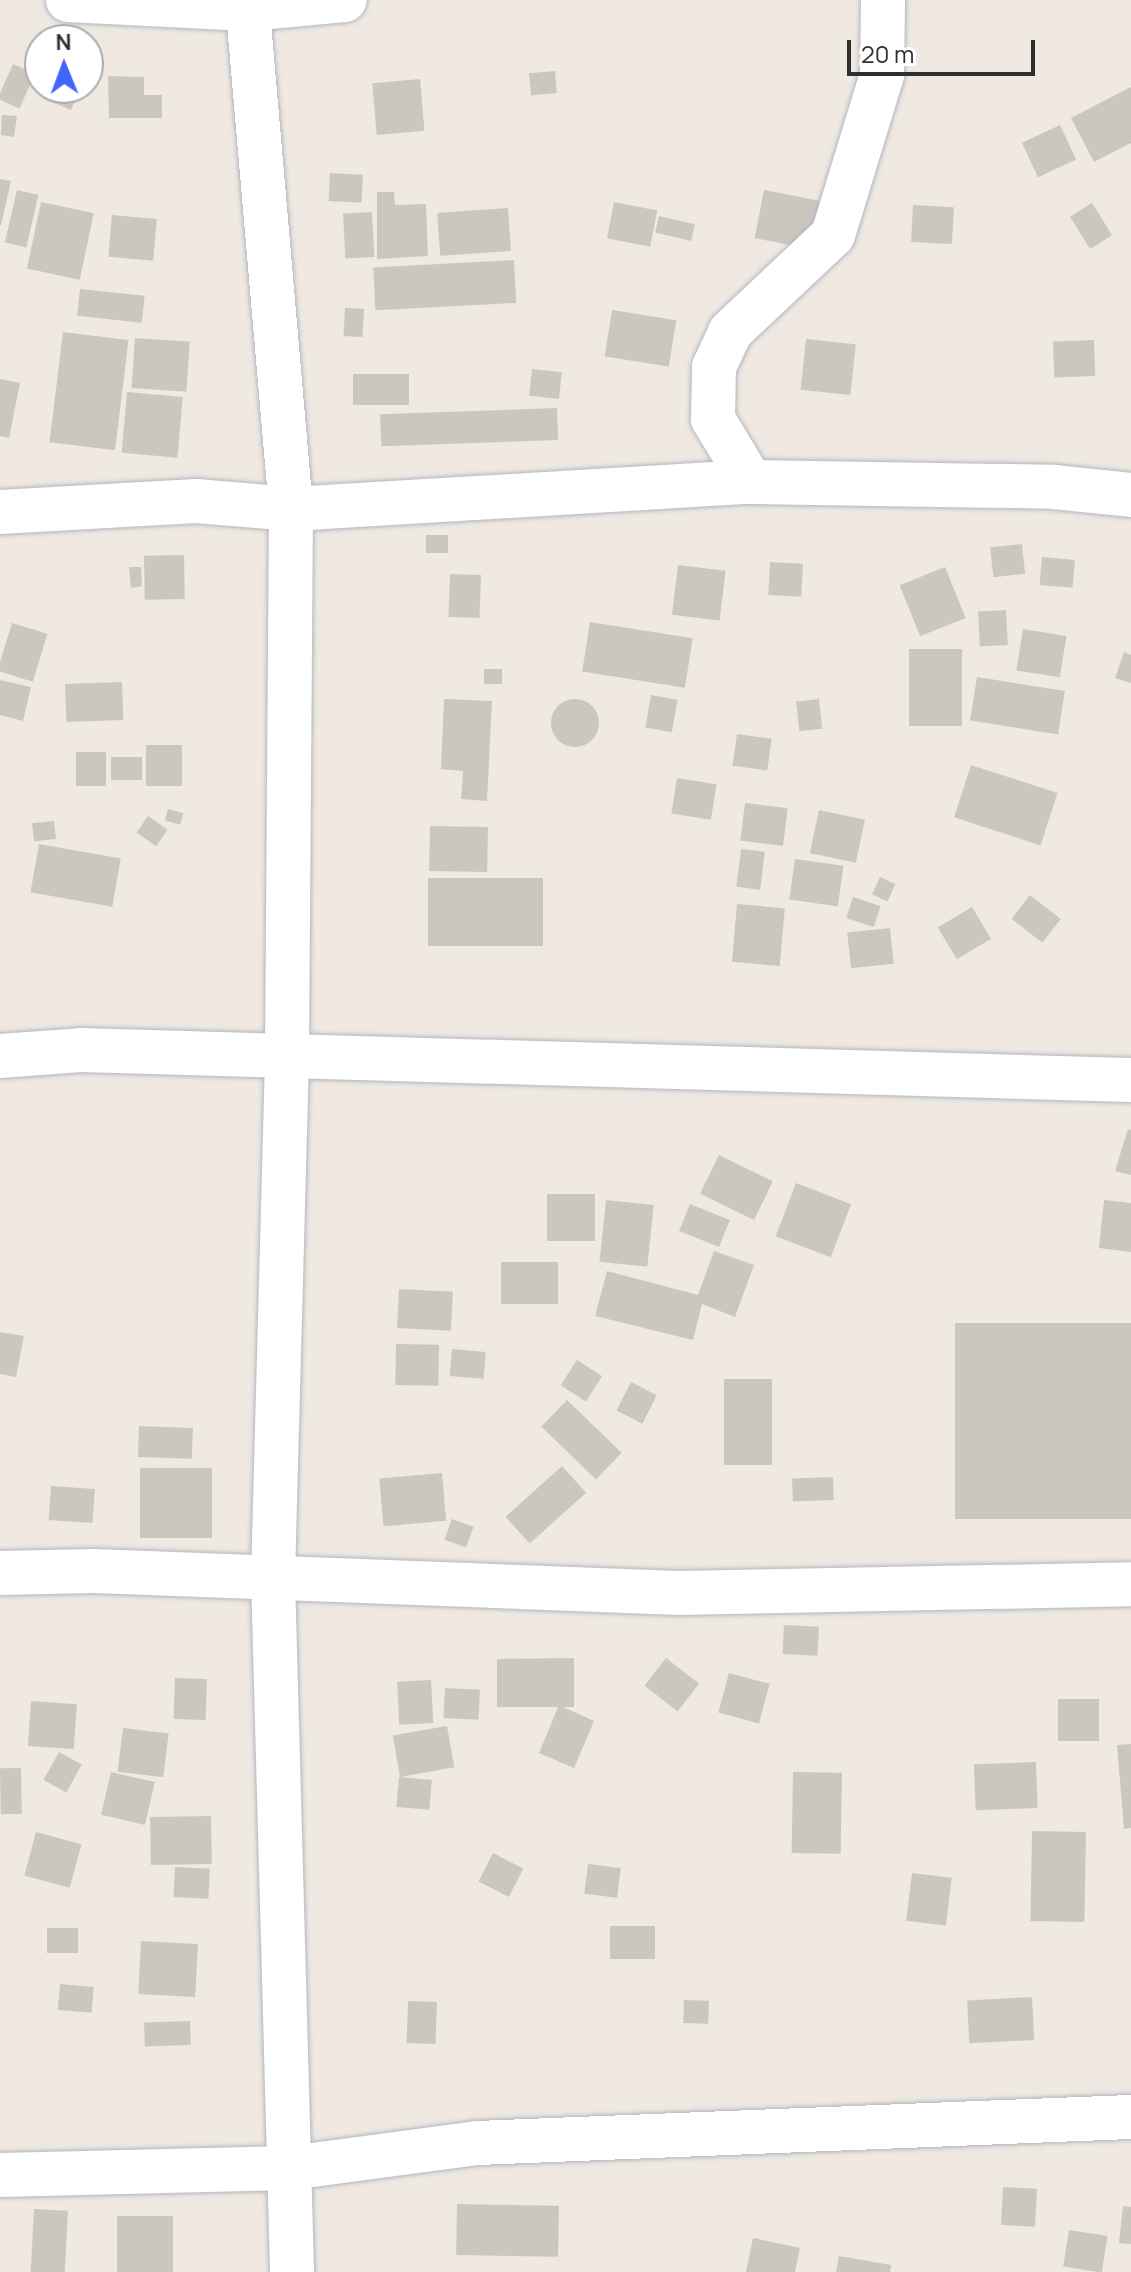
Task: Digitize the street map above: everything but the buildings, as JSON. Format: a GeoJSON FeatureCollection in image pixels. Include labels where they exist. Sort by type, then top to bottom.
{"type":"FeatureCollection","features":[{"type":"Feature","properties":{"kind":"street"},"geometry":{"type":"LineString","coordinates":[[68,0],[247,5],[345,0]]}},
{"type":"Feature","properties":{"kind":"street"},"geometry":{"type":"LineString","coordinates":[[751,482],[713,419],[714,367],[730,332],[833,235],[882,75],[883,0]]}},
{"type":"Feature","properties":{"kind":"street"},"geometry":{"type":"LineString","coordinates":[[247,5],[291,509],[287,1059],[273,1577],[292,2272]]}},
{"type":"Feature","properties":{"kind":"street"},"geometry":{"type":"LineString","coordinates":[[0,512],[196,501],[291,509],[751,482],[1054,487],[1131,495]]}},
{"type":"Feature","properties":{"kind":"street"},"geometry":{"type":"LineString","coordinates":[[0,1056],[81,1050],[287,1059],[1131,1080]]}},
{"type":"Feature","properties":{"kind":"street"},"geometry":{"type":"LineString","coordinates":[[0,1573],[273,1577],[679,1593],[1131,1584]]}},
{"type":"Feature","properties":{"kind":"street"},"geometry":{"type":"LineString","coordinates":[[0,2175],[290,2168],[477,2143],[1131,2117]]}}]}
